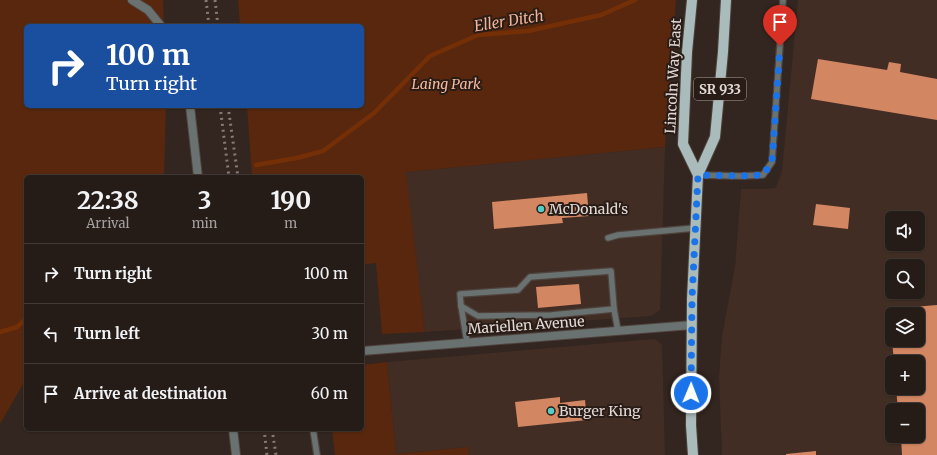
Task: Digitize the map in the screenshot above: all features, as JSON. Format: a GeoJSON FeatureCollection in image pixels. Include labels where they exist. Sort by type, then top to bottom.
{"type":"FeatureCollection","features":[{"type":"Feature","properties":{"kind":"main road","name":"Lincoln Way East"},"geometry":{"type":"LineString","coordinates":[[692,0],[687,52],[683,144],[698,175]]}},
{"type":"Feature","properties":{"kind":"main road","name":"Lincoln Way East"},"geometry":{"type":"LineString","coordinates":[[693,455],[691,425],[692,299],[698,175],[715,137],[724,52],[726,0]]}},
{"type":"Feature","properties":{"kind":"street"},"geometry":{"type":"LineString","coordinates":[[132,0],[148,10],[159,24]]}},
{"type":"Feature","properties":{"kind":"street"},"geometry":{"type":"LineString","coordinates":[[190,108],[198,175]]}},
{"type":"Feature","properties":{"kind":"street","name":"Mariellen Avenue"},"geometry":{"type":"LineString","coordinates":[[364,350],[692,325]]}},
{"type":"Feature","properties":{"kind":"street"},"geometry":{"type":"LineString","coordinates":[[233,431],[236,455]]}},
{"type":"Feature","properties":{"kind":"lane"},"geometry":{"type":"LineString","coordinates":[[698,175],[763,175],[772,162],[783,0]]}},
{"type":"Feature","properties":{"kind":"lane"},"geometry":{"type":"LineString","coordinates":[[608,238],[618,235],[695,228]]}},
{"type":"Feature","properties":{"kind":"lane"},"geometry":{"type":"LineString","coordinates":[[467,342],[460,294],[518,290],[530,276],[611,271],[614,309],[618,331]]}},
{"type":"Feature","properties":{"kind":"lane"},"geometry":{"type":"LineString","coordinates":[[461,306],[478,316],[551,315],[614,309]]}},
{"type":"Feature","properties":{"kind":"lane"},"geometry":{"type":"LineString","coordinates":[[313,431],[317,455]]}},
{"type":"Feature","properties":{"kind":"shaded area"},"geometry":{"type":"Polygon","coordinates":[[[798,0],[937,0],[937,455],[722,455],[719,376],[722,336],[735,267],[741,189],[776,188],[782,171],[798,0]]]}},
{"type":"Feature","properties":{"kind":"shaded area"},"geometry":{"type":"Polygon","coordinates":[[[665,147],[660,310],[651,316],[425,332],[405,172],[665,147]]]}},
{"type":"Feature","properties":{"kind":"shaded area"},"geometry":{"type":"Polygon","coordinates":[[[655,339],[662,345],[665,455],[469,455],[468,447],[396,454],[387,362],[655,339]]]}},
{"type":"Feature","properties":{"kind":"green space"},"geometry":{"type":"Polygon","coordinates":[[[0,0],[163,0],[164,24],[24,24],[24,108],[166,108],[164,175],[24,175],[24,382],[0,424],[0,0]]]}},
{"type":"Feature","properties":{"kind":"green space","name":"Laing Park"},"geometry":{"type":"Polygon","coordinates":[[[238,0],[676,0],[665,147],[406,172],[425,332],[382,334],[376,263],[364,265],[364,175],[252,175],[247,108],[364,108],[364,24],[240,24],[238,0]]]}},
{"type":"Feature","properties":{"kind":"green space"},"geometry":{"type":"Polygon","coordinates":[[[387,362],[396,454],[468,447],[469,455],[335,455],[332,431],[364,431],[364,365],[387,362]]]}},
{"type":"Feature","properties":{"kind":"building"},"geometry":{"type":"Polygon","coordinates":[[[818,59],[887,70],[889,62],[901,64],[900,72],[937,79],[937,120],[811,99],[818,59]]]}},
{"type":"Feature","properties":{"kind":"building","name":"McDonald's"},"geometry":{"type":"Polygon","coordinates":[[[587,193],[589,216],[562,218],[563,223],[494,229],[492,202],[587,193]]]}},
{"type":"Feature","properties":{"kind":"building"},"geometry":{"type":"Polygon","coordinates":[[[816,204],[850,208],[848,229],[813,225],[816,204]]]}},
{"type":"Feature","properties":{"kind":"building"},"geometry":{"type":"Polygon","coordinates":[[[579,284],[581,304],[538,308],[536,287],[579,284]]]}},
{"type":"Feature","properties":{"kind":"building"},"geometry":{"type":"Polygon","coordinates":[[[937,305],[937,455],[902,455],[901,443],[925,443],[925,403],[897,403],[897,395],[925,395],[925,355],[893,355],[893,347],[925,347],[925,307],[913,307],[937,305]]]}},
{"type":"Feature","properties":{"kind":"building","name":"Burger King"},"geometry":{"type":"Polygon","coordinates":[[[560,397],[560,403],[585,400],[587,420],[518,427],[515,402],[560,397]]]}},
{"type":"Feature","properties":{"kind":"building"},"geometry":{"type":"Polygon","coordinates":[[[816,451],[816,455],[786,455],[786,454],[816,451]]]}},
{"type":"Feature","properties":{"kind":"waterway","name":"Eller Ditch"},"geometry":{"type":"LineString","coordinates":[[256,165],[297,158],[323,151],[374,113],[430,56],[478,35],[528,31],[601,15],[635,0]]}},
{"type":"Feature","properties":{"kind":"waterway","name":"Eller Ditch"},"geometry":{"type":"LineString","coordinates":[[0,332],[17,327],[24,321]]}},
{"type":"Feature","properties":{"kind":"railway"},"geometry":{"type":"LineString","coordinates":[[206,0],[209,24]]}},
{"type":"Feature","properties":{"kind":"railway"},"geometry":{"type":"LineString","coordinates":[[215,0],[218,24]]}},
{"type":"Feature","properties":{"kind":"railway"},"geometry":{"type":"LineString","coordinates":[[220,108],[229,175]]}},
{"type":"Feature","properties":{"kind":"railway"},"geometry":{"type":"LineString","coordinates":[[228,108],[238,175]]}},
{"type":"Feature","properties":{"kind":"railway"},"geometry":{"type":"LineString","coordinates":[[264,431],[267,455]]}},
{"type":"Feature","properties":{"kind":"railway"},"geometry":{"type":"LineString","coordinates":[[272,431],[276,455]]}},
{"type":"Feature","properties":{"kind":"place","name":"McDonald's"},"geometry":{"type":"Point","coordinates":[541,209]}},
{"type":"Feature","properties":{"kind":"place","name":"Burger King"},"geometry":{"type":"Point","coordinates":[551,411]}},
{"type":"Feature","properties":{"kind":"route"},"geometry":{"type":"LineString","coordinates":[[691,393],[692,299],[698,175],[763,175],[772,162],[780,46]]}}]}
